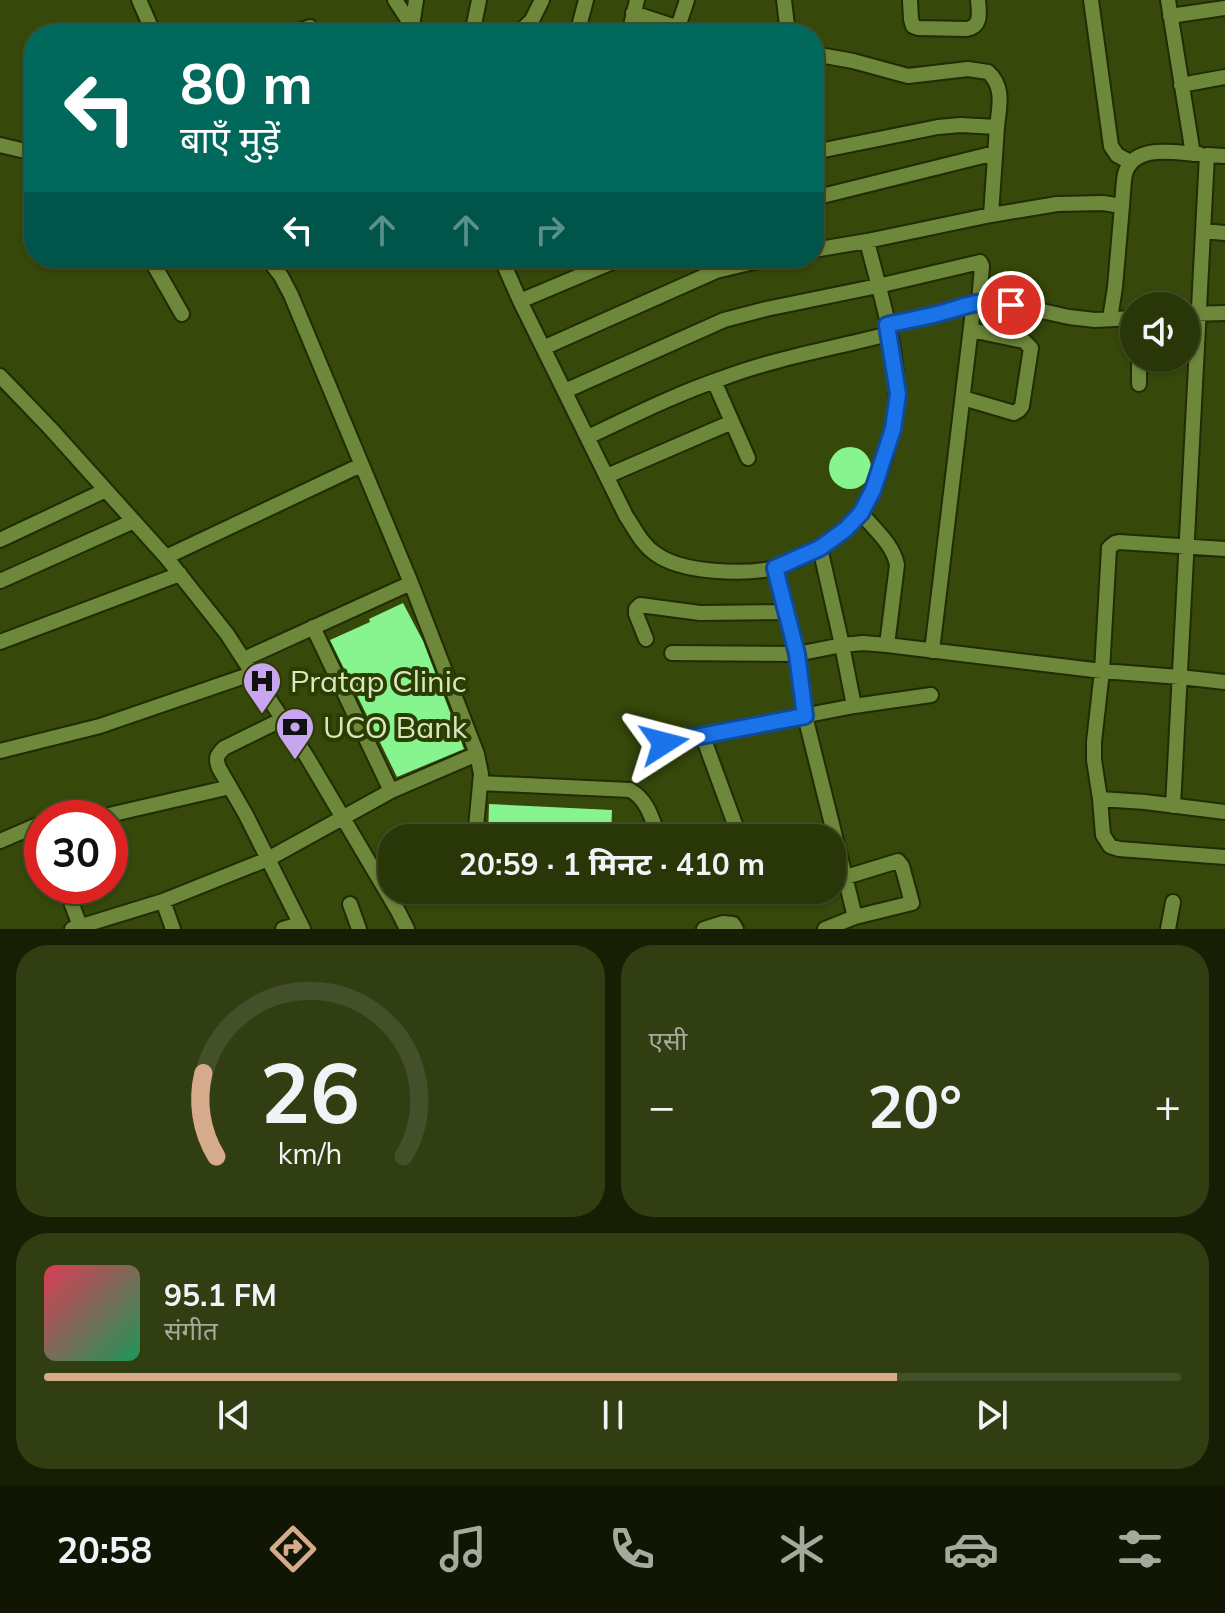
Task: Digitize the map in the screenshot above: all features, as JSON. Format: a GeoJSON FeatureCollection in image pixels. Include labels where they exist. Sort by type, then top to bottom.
{"type":"FeatureCollection","features":[{"type":"Feature","properties":{"kind":"street"},"geometry":{"type":"LineString","coordinates":[[139,0],[150,24]]}},
{"type":"Feature","properties":{"kind":"street"},"geometry":{"type":"LineString","coordinates":[[395,0],[409,24]]}},
{"type":"Feature","properties":{"kind":"street"},"geometry":{"type":"LineString","coordinates":[[413,24],[416,0]]}},
{"type":"Feature","properties":{"kind":"street"},"geometry":{"type":"LineString","coordinates":[[474,24],[479,0]]}},
{"type":"Feature","properties":{"kind":"street"},"geometry":{"type":"LineString","coordinates":[[528,24],[542,0]]}},
{"type":"Feature","properties":{"kind":"street"},"geometry":{"type":"LineString","coordinates":[[580,24],[586,0]]}},
{"type":"Feature","properties":{"kind":"street"},"geometry":{"type":"LineString","coordinates":[[679,24],[687,0]]}},
{"type":"Feature","properties":{"kind":"street"},"geometry":{"type":"LineString","coordinates":[[784,0],[787,24]]}},
{"type":"Feature","properties":{"kind":"street"},"geometry":{"type":"LineString","coordinates":[[910,0],[913,26],[967,29],[977,24],[978,0]]}},
{"type":"Feature","properties":{"kind":"street"},"geometry":{"type":"LineString","coordinates":[[1091,0],[1111,146],[1117,155],[1130,162]]}},
{"type":"Feature","properties":{"kind":"street"},"geometry":{"type":"LineString","coordinates":[[1168,0],[1181,85],[1200,154],[1204,231],[1195,292]]}},
{"type":"Feature","properties":{"kind":"street"},"geometry":{"type":"LineString","coordinates":[[635,6],[672,24]]}},
{"type":"Feature","properties":{"kind":"street"},"geometry":{"type":"LineString","coordinates":[[1170,16],[1225,8]]}},
{"type":"Feature","properties":{"kind":"street"},"geometry":{"type":"LineString","coordinates":[[824,56],[908,76],[968,69],[988,72],[999,86],[991,215]]}},
{"type":"Feature","properties":{"kind":"street"},"geometry":{"type":"LineString","coordinates":[[1181,85],[1225,77]]}},
{"type":"Feature","properties":{"kind":"street"},"geometry":{"type":"LineString","coordinates":[[824,150],[938,127],[997,127]]}},
{"type":"Feature","properties":{"kind":"street"},"geometry":{"type":"LineString","coordinates":[[0,145],[24,151]]}},
{"type":"Feature","properties":{"kind":"street"},"geometry":{"type":"LineString","coordinates":[[1110,319],[1125,175],[1130,162],[1157,151],[1225,156]]}},
{"type":"Feature","properties":{"kind":"street"},"geometry":{"type":"LineString","coordinates":[[824,196],[995,153]]}},
{"type":"Feature","properties":{"kind":"street"},"geometry":{"type":"LineString","coordinates":[[824,248],[1057,204],[1103,203],[1122,206]]}},
{"type":"Feature","properties":{"kind":"street"},"geometry":{"type":"LineString","coordinates":[[1204,231],[1225,233]]}},
{"type":"Feature","properties":{"kind":"street"},"geometry":{"type":"LineString","coordinates":[[506,268],[626,516],[643,542],[655,554],[673,564],[698,569],[734,571],[775,568],[820,548],[846,529],[861,513],[873,490],[893,429],[898,394],[888,330],[867,241]]}},
{"type":"Feature","properties":{"kind":"street"},"geometry":{"type":"LineString","coordinates":[[565,391],[724,320],[980,262],[982,266],[971,330],[932,651]]}},
{"type":"Feature","properties":{"kind":"street"},"geometry":{"type":"LineString","coordinates":[[156,268],[182,314]]}},
{"type":"Feature","properties":{"kind":"street"},"geometry":{"type":"LineString","coordinates":[[275,268],[291,295],[411,583],[477,754],[480,783],[476,824]]}},
{"type":"Feature","properties":{"kind":"street"},"geometry":{"type":"LineString","coordinates":[[520,301],[598,268]]}},
{"type":"Feature","properties":{"kind":"street"},"geometry":{"type":"LineString","coordinates":[[543,348],[705,268]]}},
{"type":"Feature","properties":{"kind":"street"},"geometry":{"type":"LineString","coordinates":[[588,437],[714,381],[977,302],[997,301],[1069,317],[1120,319]]}},
{"type":"Feature","properties":{"kind":"street"},"geometry":{"type":"LineString","coordinates":[[1200,314],[1225,313]]}},
{"type":"Feature","properties":{"kind":"street"},"geometry":{"type":"LineString","coordinates":[[963,398],[1014,413],[1019,410],[1031,348],[1024,341],[971,330]]}},
{"type":"Feature","properties":{"kind":"street"},"geometry":{"type":"LineString","coordinates":[[1139,372],[1139,384]]}},
{"type":"Feature","properties":{"kind":"street"},"geometry":{"type":"LineString","coordinates":[[1173,806],[1187,548],[1191,372]]}},
{"type":"Feature","properties":{"kind":"street"},"geometry":{"type":"LineString","coordinates":[[0,376],[166,557],[227,634],[283,719],[407,929]]}},
{"type":"Feature","properties":{"kind":"street"},"geometry":{"type":"LineString","coordinates":[[714,381],[748,458]]}},
{"type":"Feature","properties":{"kind":"street"},"geometry":{"type":"LineString","coordinates":[[607,476],[732,422]]}},
{"type":"Feature","properties":{"kind":"street"},"geometry":{"type":"LineString","coordinates":[[166,557],[361,465]]}},
{"type":"Feature","properties":{"kind":"street"},"geometry":{"type":"LineString","coordinates":[[0,540],[106,490]]}},
{"type":"Feature","properties":{"kind":"street"},"geometry":{"type":"LineString","coordinates":[[861,513],[896,557],[887,645]]}},
{"type":"Feature","properties":{"kind":"street"},"geometry":{"type":"LineString","coordinates":[[0,581],[134,521]]}},
{"type":"Feature","properties":{"kind":"street"},"geometry":{"type":"LineString","coordinates":[[1225,549],[1119,542],[1109,548],[1102,671],[1094,742],[1103,835],[1110,846],[1225,857]]}},
{"type":"Feature","properties":{"kind":"street"},"geometry":{"type":"LineString","coordinates":[[820,548],[854,706]]}},
{"type":"Feature","properties":{"kind":"street"},"geometry":{"type":"LineString","coordinates":[[775,568],[797,654],[805,716],[833,824]]}},
{"type":"Feature","properties":{"kind":"street"},"geometry":{"type":"LineString","coordinates":[[0,642],[180,574]]}},
{"type":"Feature","properties":{"kind":"street"},"geometry":{"type":"LineString","coordinates":[[244,659],[411,583]]}},
{"type":"Feature","properties":{"kind":"street"},"geometry":{"type":"LineString","coordinates":[[646,639],[636,614],[640,605],[700,613],[786,612]]}},
{"type":"Feature","properties":{"kind":"street"},"geometry":{"type":"LineString","coordinates":[[313,627],[391,791]]}},
{"type":"Feature","properties":{"kind":"street"},"geometry":{"type":"LineString","coordinates":[[672,653],[797,654],[863,643],[1225,682]]}},
{"type":"Feature","properties":{"kind":"street"},"geometry":{"type":"LineString","coordinates":[[0,751],[100,726],[254,673]]}},
{"type":"Feature","properties":{"kind":"street"},"geometry":{"type":"LineString","coordinates":[[664,743],[854,706],[931,695]]}},
{"type":"Feature","properties":{"kind":"street"},"geometry":{"type":"LineString","coordinates":[[283,719],[224,748],[216,760],[302,926],[283,929]]}},
{"type":"Feature","properties":{"kind":"street"},"geometry":{"type":"LineString","coordinates":[[703,737],[735,824]]}},
{"type":"Feature","properties":{"kind":"street"},"geometry":{"type":"LineString","coordinates":[[70,904],[76,928],[163,901],[268,859],[391,791],[477,754]]}},
{"type":"Feature","properties":{"kind":"street"},"geometry":{"type":"LineString","coordinates":[[480,783],[630,790],[645,801],[653,824]]}},
{"type":"Feature","properties":{"kind":"street"},"geometry":{"type":"LineString","coordinates":[[128,811],[230,787]]}},
{"type":"Feature","properties":{"kind":"street"},"geometry":{"type":"LineString","coordinates":[[1100,799],[1225,812]]}},
{"type":"Feature","properties":{"kind":"street"},"geometry":{"type":"LineString","coordinates":[[0,841],[24,832]]}},
{"type":"Feature","properties":{"kind":"street"},"geometry":{"type":"LineString","coordinates":[[825,929],[855,917],[912,903],[898,861],[846,877],[855,917]]}},
{"type":"Feature","properties":{"kind":"street"},"geometry":{"type":"LineString","coordinates":[[163,901],[173,929]]}},
{"type":"Feature","properties":{"kind":"street"},"geometry":{"type":"LineString","coordinates":[[1168,929],[1173,902]]}},
{"type":"Feature","properties":{"kind":"street"},"geometry":{"type":"LineString","coordinates":[[350,904],[359,929]]}},
{"type":"Feature","properties":{"kind":"street"},"geometry":{"type":"LineString","coordinates":[[704,929],[723,923],[733,924],[736,929]]}},
{"type":"Feature","properties":{"kind":"building"},"geometry":{"type":"Polygon","coordinates":[[[850,447],[865,453],[871,468],[865,483],[850,489],[835,483],[829,468],[835,453],[850,447]]]}},
{"type":"Feature","properties":{"kind":"building"},"geometry":{"type":"Polygon","coordinates":[[[403,603],[423,641],[464,749],[397,777],[330,640],[403,603]]]}},
{"type":"Feature","properties":{"kind":"building"},"geometry":{"type":"Polygon","coordinates":[[[489,804],[612,810],[612,824],[488,824],[489,804]]]}},
{"type":"Feature","properties":{"kind":"place","name":"Pratap Clinic"},"geometry":{"type":"Point","coordinates":[262,715]}},
{"type":"Feature","properties":{"kind":"place","name":"UCO Bank"},"geometry":{"type":"Point","coordinates":[295,761]}},
{"type":"Feature","properties":{"kind":"route"},"geometry":{"type":"LineString","coordinates":[[664,743],[805,716],[797,654],[775,568],[820,548],[846,529],[861,513],[873,490],[893,429],[898,394],[887,325],[974,302],[997,301],[1011,305]]}}]}
